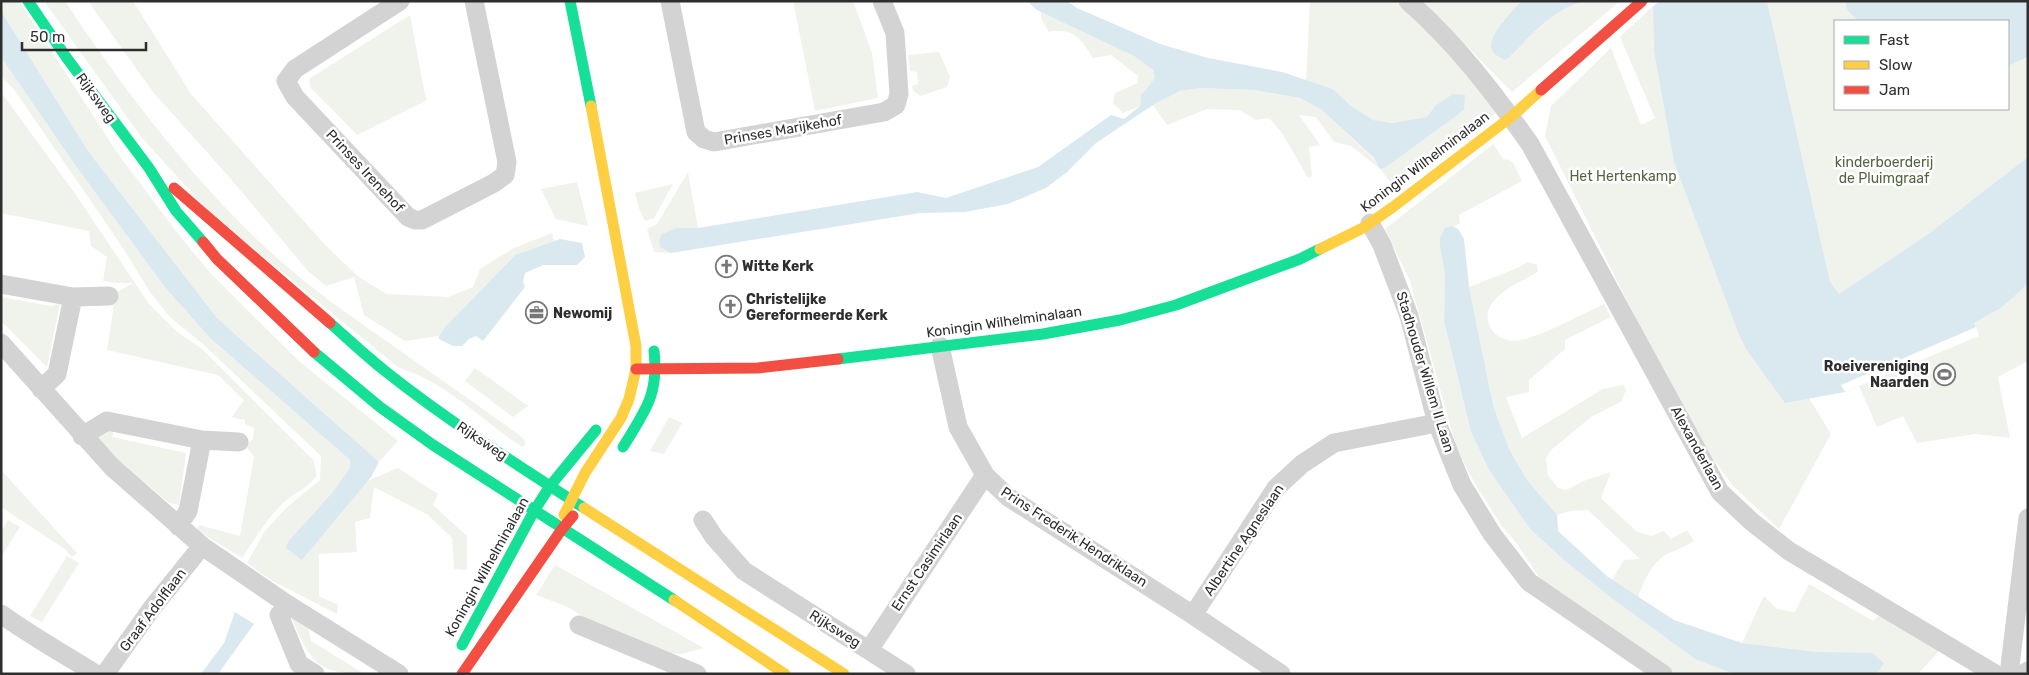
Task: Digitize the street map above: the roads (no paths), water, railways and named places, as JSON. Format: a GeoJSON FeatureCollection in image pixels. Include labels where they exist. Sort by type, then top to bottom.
{"type":"FeatureCollection","features":[{"type":"Feature","properties":{"kind":"main road","name":"Rijksweg"},"geometry":{"type":"LineString","coordinates":[[28,1],[66,57],[149,168],[176,211],[217,259],[300,340],[380,407],[433,445],[731,637],[785,674]]}},
{"type":"Feature","properties":{"kind":"main road"},"geometry":{"type":"LineString","coordinates":[[570,1],[609,194],[612,224],[636,346],[636,369]]}},
{"type":"Feature","properties":{"kind":"main road","name":"Koningin Wilhelminalaan"},"geometry":{"type":"LineString","coordinates":[[462,674],[562,529],[576,503],[585,473],[620,418],[629,399],[636,369],[758,368],[1043,334],[1120,320],[1176,306],[1300,258],[1370,223],[1393,208],[1511,117],[1642,1]]}},
{"type":"Feature","properties":{"kind":"main road","name":"Rijksweg"},"geometry":{"type":"LineString","coordinates":[[149,168],[187,198],[243,250],[384,370],[476,438],[844,674]]}},
{"type":"Feature","properties":{"kind":"main road"},"geometry":{"type":"LineString","coordinates":[[609,194],[628,243]]}},
{"type":"Feature","properties":{"kind":"main road"},"geometry":{"type":"LineString","coordinates":[[615,458],[647,408],[655,389],[657,369],[652,343]]}},
{"type":"Feature","properties":{"kind":"main road","name":"Koningin Wilhelminalaan"},"geometry":{"type":"LineString","coordinates":[[454,658],[469,634],[534,511],[550,486],[633,381]]}},
{"type":"Feature","properties":{"kind":"main road","name":"Koningin Wilhelminalaan"},"geometry":{"type":"LineString","coordinates":[[576,503],[590,494]]}},
{"type":"Feature","properties":{"kind":"street","name":"Prinses Irenehof"},"geometry":{"type":"LineString","coordinates":[[400,1],[294,69],[286,81],[295,97],[408,217],[415,220],[422,220],[494,183],[505,175],[507,162],[474,1]]}},
{"type":"Feature","properties":{"kind":"street","name":"Prinses Marijkehof"},"geometry":{"type":"LineString","coordinates":[[670,1],[696,132],[704,139],[714,142],[884,112],[896,106],[899,94],[894,33],[882,1]]}},
{"type":"Feature","properties":{"kind":"street","name":"Alexanderlaan"},"geometry":{"type":"LineString","coordinates":[[1408,1],[1465,59],[1530,144],[1720,492],[1752,522],[1789,551],[1994,674]]}},
{"type":"Feature","properties":{"kind":"street","name":"Stadhouder Willem II Laan"},"geometry":{"type":"LineString","coordinates":[[1370,223],[1382,245],[1410,316],[1437,423],[1462,485],[1492,534],[1529,582],[1663,674]]}},
{"type":"Feature","properties":{"kind":"street"},"geometry":{"type":"LineString","coordinates":[[1,284],[74,297],[109,296]]}},
{"type":"Feature","properties":{"kind":"street"},"geometry":{"type":"LineString","coordinates":[[40,389],[58,374],[74,297]]}},
{"type":"Feature","properties":{"kind":"street","name":"Prins Frederik Hendriklaan"},"geometry":{"type":"LineString","coordinates":[[940,346],[958,427],[985,475],[1008,497],[1193,615],[1280,674]]}},
{"type":"Feature","properties":{"kind":"street"},"geometry":{"type":"LineString","coordinates":[[3,348],[112,467],[202,546],[287,604],[395,673]]}},
{"type":"Feature","properties":{"kind":"street"},"geometry":{"type":"LineString","coordinates":[[82,436],[107,421],[202,440],[239,442]]}},
{"type":"Feature","properties":{"kind":"street","name":"Albertine Agneslaan"},"geometry":{"type":"LineString","coordinates":[[1193,615],[1276,488],[1302,464],[1334,443],[1437,423]]}},
{"type":"Feature","properties":{"kind":"street"},"geometry":{"type":"LineString","coordinates":[[178,526],[188,510],[202,440]]}},
{"type":"Feature","properties":{"kind":"street","name":"Ernst Casimirlaan"},"geometry":{"type":"LineString","coordinates":[[869,650],[985,475]]}},
{"type":"Feature","properties":{"kind":"street"},"geometry":{"type":"LineString","coordinates":[[2009,674],[2028,518]]}},
{"type":"Feature","properties":{"kind":"street","name":"Rijksweg"},"geometry":{"type":"LineString","coordinates":[[703,520],[725,550],[744,571],[906,674]]}},
{"type":"Feature","properties":{"kind":"street","name":"Graaf Adolflaan"},"geometry":{"type":"LineString","coordinates":[[105,674],[152,608],[202,546]]}},
{"type":"Feature","properties":{"kind":"street"},"geometry":{"type":"LineString","coordinates":[[287,604],[280,615],[299,664],[315,674]]}},
{"type":"Feature","properties":{"kind":"street"},"geometry":{"type":"LineString","coordinates":[[1,614],[23,630],[36,636],[96,674]]}},
{"type":"Feature","properties":{"kind":"street"},"geometry":{"type":"LineString","coordinates":[[579,625],[697,674]]}},
{"type":"Feature","properties":{"kind":"street"},"geometry":{"type":"LineString","coordinates":[[2023,674],[2028,671]]}},
{"type":"Feature","properties":{"kind":"place","name":"Witte Kerk"},"geometry":{"type":"Point","coordinates":[726,266]}},
{"type":"Feature","properties":{"kind":"place","name":"Christelijke Gereformeerde Kerk"},"geometry":{"type":"Point","coordinates":[730,307]}},
{"type":"Feature","properties":{"kind":"place","name":"Newomij"},"geometry":{"type":"Point","coordinates":[537,313]}},
{"type":"Feature","properties":{"kind":"place","name":"Roeivereniging Naarden"},"geometry":{"type":"Point","coordinates":[1945,374]}},
{"type":"Feature","properties":{"kind":"park label","name":"kinderboerderij de Pluimgraaf"},"geometry":{"type":"Point","coordinates":[1884,170]}},
{"type":"Feature","properties":{"kind":"park label","name":"Het Hertenkamp"},"geometry":{"type":"Point","coordinates":[1623,176]}}]}
